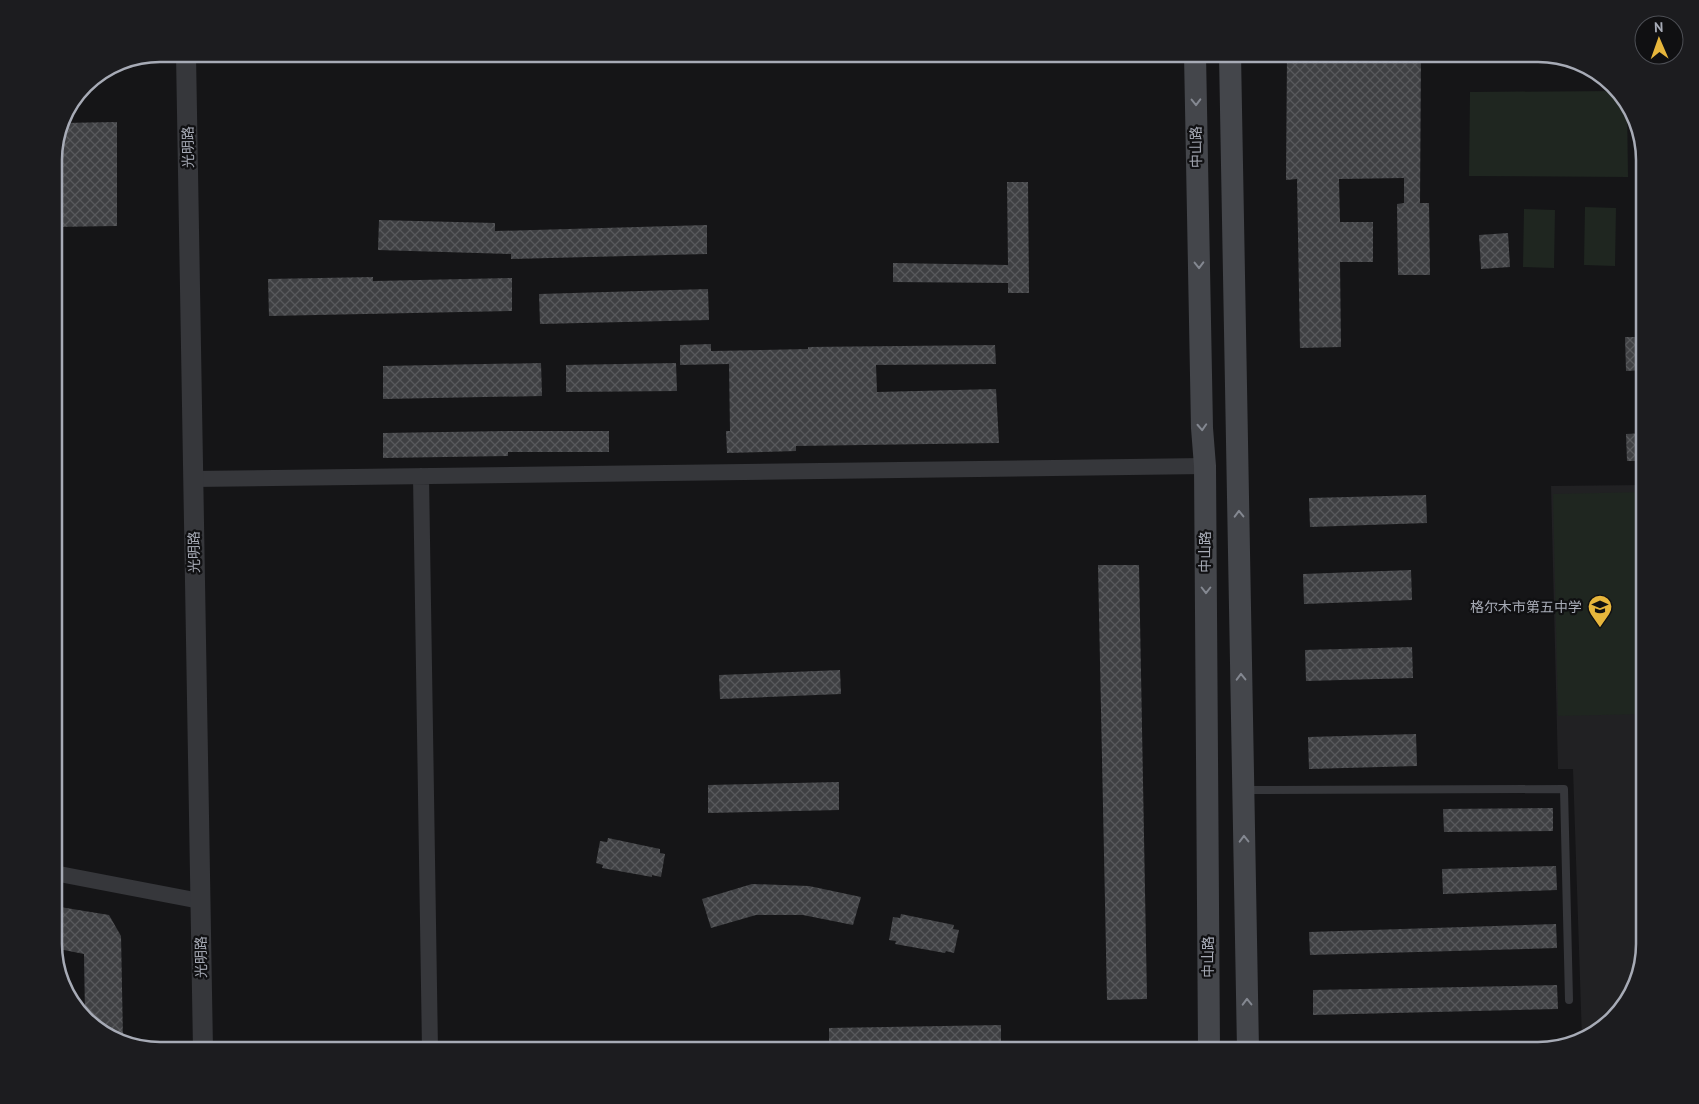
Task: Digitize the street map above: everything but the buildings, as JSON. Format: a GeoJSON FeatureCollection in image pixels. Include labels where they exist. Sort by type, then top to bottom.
{"type":"FeatureCollection","features":[{"type":"Feature","properties":{"kind":"main road","name":"中山路"},"geometry":{"type":"LineString","coordinates":[[1195,62],[1201,418],[1205,466],[1209,1042]]}},
{"type":"Feature","properties":{"kind":"main road"},"geometry":{"type":"LineString","coordinates":[[1230,62],[1248,1042]]}},
{"type":"Feature","properties":{"kind":"street","name":"光明路"},"geometry":{"type":"LineString","coordinates":[[186,62],[203,1042]]}},
{"type":"Feature","properties":{"kind":"street"},"geometry":{"type":"LineString","coordinates":[[193,479],[1205,466]]}},
{"type":"Feature","properties":{"kind":"street"},"geometry":{"type":"LineString","coordinates":[[421,476],[430,1042]]}},
{"type":"Feature","properties":{"kind":"street"},"geometry":{"type":"LineString","coordinates":[[63,875],[200,901]]}},
{"type":"Feature","properties":{"kind":"lane"},"geometry":{"type":"LineString","coordinates":[[1243,790],[1564,789],[1569,1000]]}},
{"type":"Feature","properties":{"kind":"shaded area"},"geometry":{"type":"Polygon","coordinates":[[[1607,91],[1616,101],[1627,119],[1628,177],[1469,176],[1470,92],[1607,91]]]}},
{"type":"Feature","properties":{"kind":"shaded area"},"geometry":{"type":"Polygon","coordinates":[[[1585,207],[1616,208],[1615,266],[1584,265],[1585,207]]]}},
{"type":"Feature","properties":{"kind":"shaded area"},"geometry":{"type":"Polygon","coordinates":[[[1524,209],[1555,210],[1554,268],[1523,267],[1524,209]]]}},
{"type":"Feature","properties":{"kind":"shaded area","name":"格尔木市第五中学"},"geometry":{"type":"Polygon","coordinates":[[[1636,485],[1635,963],[1620,998],[1603,1017],[1582,1031],[1573,769],[1558,769],[1551,486],[1636,485]]]}},
{"type":"Feature","properties":{"kind":"shaded area"},"geometry":{"type":"Polygon","coordinates":[[[1636,492],[1636,714],[1558,716],[1553,494],[1636,492]]]}},
{"type":"Feature","properties":{"kind":"place","name":"格尔木市第五中学"},"geometry":{"type":"Point","coordinates":[1600,628]}}]}
